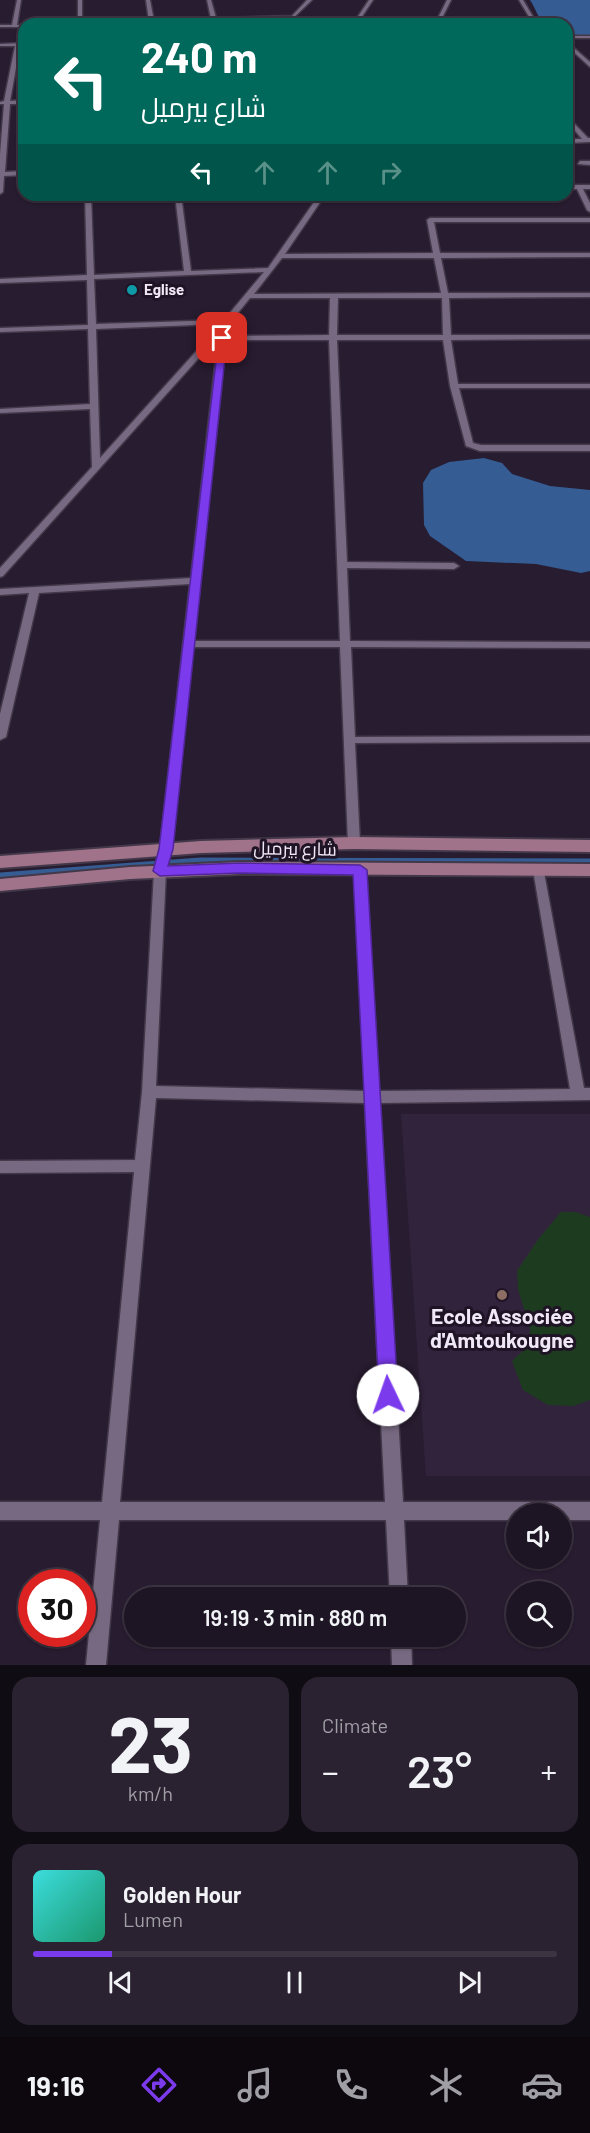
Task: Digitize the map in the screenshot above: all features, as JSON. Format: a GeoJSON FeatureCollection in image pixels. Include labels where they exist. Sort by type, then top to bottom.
{"type":"FeatureCollection","features":[{"type":"Feature","properties":{"kind":"street"},"geometry":{"type":"LineString","coordinates":[[14,26],[19,0]]}},
{"type":"Feature","properties":{"kind":"street"},"geometry":{"type":"LineString","coordinates":[[80,0],[80,18]]}},
{"type":"Feature","properties":{"kind":"street"},"geometry":{"type":"LineString","coordinates":[[148,0],[150,18]]}},
{"type":"Feature","properties":{"kind":"street"},"geometry":{"type":"LineString","coordinates":[[208,0],[213,18]]}},
{"type":"Feature","properties":{"kind":"street"},"geometry":{"type":"LineString","coordinates":[[267,18],[293,17],[309,0]]}},
{"type":"Feature","properties":{"kind":"street"},"geometry":{"type":"LineString","coordinates":[[359,18],[371,0]]}},
{"type":"Feature","properties":{"kind":"street"},"geometry":{"type":"LineString","coordinates":[[440,18],[449,0]]}},
{"type":"Feature","properties":{"kind":"street"},"geometry":{"type":"LineString","coordinates":[[521,0],[532,18]]}},
{"type":"Feature","properties":{"kind":"street"},"geometry":{"type":"LineString","coordinates":[[3,28],[18,26]]}},
{"type":"Feature","properties":{"kind":"street"},"geometry":{"type":"LineString","coordinates":[[573,37],[590,37]]}},
{"type":"Feature","properties":{"kind":"street"},"geometry":{"type":"LineString","coordinates":[[2,43],[18,44]]}},
{"type":"Feature","properties":{"kind":"street"},"geometry":{"type":"LineString","coordinates":[[573,49],[590,65]]}},
{"type":"Feature","properties":{"kind":"street"},"geometry":{"type":"LineString","coordinates":[[0,192],[3,103],[18,54]]}},
{"type":"Feature","properties":{"kind":"street"},"geometry":{"type":"LineString","coordinates":[[3,103],[18,102]]}},
{"type":"Feature","properties":{"kind":"street"},"geometry":{"type":"LineString","coordinates":[[573,124],[588,140]]}},
{"type":"Feature","properties":{"kind":"street"},"geometry":{"type":"LineString","coordinates":[[573,141],[588,140]]}},
{"type":"Feature","properties":{"kind":"street"},"geometry":{"type":"LineString","coordinates":[[580,163],[590,163]]}},
{"type":"Feature","properties":{"kind":"street"},"geometry":{"type":"LineString","coordinates":[[1,174],[18,173]]}},
{"type":"Feature","properties":{"kind":"street"},"geometry":{"type":"LineString","coordinates":[[579,187],[590,210]]}},
{"type":"Feature","properties":{"kind":"street"},"geometry":{"type":"LineString","coordinates":[[573,188],[590,187]]}},
{"type":"Feature","properties":{"kind":"street"},"geometry":{"type":"LineString","coordinates":[[88,201],[96,467]]}},
{"type":"Feature","properties":{"kind":"street"},"geometry":{"type":"LineString","coordinates":[[179,201],[188,274]]}},
{"type":"Feature","properties":{"kind":"street"},"geometry":{"type":"LineString","coordinates":[[0,574],[96,467],[218,338],[226,322],[270,270],[318,201]]}},
{"type":"Feature","properties":{"kind":"street"},"geometry":{"type":"LineString","coordinates":[[590,220],[430,220],[445,295],[447,338],[454,386],[470,444],[473,447],[590,448]]}},
{"type":"Feature","properties":{"kind":"street"},"geometry":{"type":"LineString","coordinates":[[279,256],[590,255]]}},
{"type":"Feature","properties":{"kind":"street"},"geometry":{"type":"LineString","coordinates":[[0,281],[270,270]]}},
{"type":"Feature","properties":{"kind":"street"},"geometry":{"type":"LineString","coordinates":[[248,296],[590,295]]}},
{"type":"Feature","properties":{"kind":"street"},"geometry":{"type":"LineString","coordinates":[[334,296],[333,338],[354,843]]}},
{"type":"Feature","properties":{"kind":"street"},"geometry":{"type":"LineString","coordinates":[[0,330],[226,322]]}},
{"type":"Feature","properties":{"kind":"street"},"geometry":{"type":"LineString","coordinates":[[218,338],[590,338]]}},
{"type":"Feature","properties":{"kind":"street"},"geometry":{"type":"LineString","coordinates":[[96,1665],[149,1092],[160,871],[166,849],[218,338]]}},
{"type":"Feature","properties":{"kind":"street"},"geometry":{"type":"LineString","coordinates":[[454,386],[590,386]]}},
{"type":"Feature","properties":{"kind":"street"},"geometry":{"type":"LineString","coordinates":[[0,411],[95,406]]}},
{"type":"Feature","properties":{"kind":"street"},"geometry":{"type":"LineString","coordinates":[[343,565],[454,566]]}},
{"type":"Feature","properties":{"kind":"street"},"geometry":{"type":"LineString","coordinates":[[0,592],[195,581]]}},
{"type":"Feature","properties":{"kind":"street"},"geometry":{"type":"LineString","coordinates":[[0,737],[34,591]]}},
{"type":"Feature","properties":{"kind":"street"},"geometry":{"type":"LineString","coordinates":[[188,644],[590,645]]}},
{"type":"Feature","properties":{"kind":"street"},"geometry":{"type":"LineString","coordinates":[[350,740],[590,739]]}},
{"type":"Feature","properties":{"kind":"street","name":"شارع بيرميل"},"geometry":{"type":"LineString","coordinates":[[0,862],[166,849],[354,843],[590,846]]}},
{"type":"Feature","properties":{"kind":"street","name":"شارع بيرميل"},"geometry":{"type":"LineString","coordinates":[[0,885],[160,871],[240,868],[590,870]]}},
{"type":"Feature","properties":{"kind":"street"},"geometry":{"type":"LineString","coordinates":[[360,870],[399,1587]]}},
{"type":"Feature","properties":{"kind":"street"},"geometry":{"type":"LineString","coordinates":[[149,1092],[372,1097],[584,1094],[538,870]]}},
{"type":"Feature","properties":{"kind":"street"},"geometry":{"type":"LineString","coordinates":[[0,1167],[141,1166]]}},
{"type":"Feature","properties":{"kind":"street"},"geometry":{"type":"LineString","coordinates":[[0,1511],[395,1509],[590,1511]]}},
{"type":"Feature","properties":{"kind":"street"},"geometry":{"type":"LineString","coordinates":[[401,1647],[402,1665]]}},
{"type":"Feature","properties":{"kind":"shaded area","name":"Ecole Associée d'Amtoukougne"},"geometry":{"type":"Polygon","coordinates":[[[401,1114],[590,1114],[590,1476],[426,1476],[401,1114]]]}},
{"type":"Feature","properties":{"kind":"green space"},"geometry":{"type":"Polygon","coordinates":[[[561,1212],[575,1212],[590,1217],[590,1400],[573,1406],[548,1405],[523,1390],[512,1361],[529,1345],[530,1329],[518,1289],[517,1271],[539,1238],[561,1212]]]}},
{"type":"Feature","properties":{"kind":"water"},"geometry":{"type":"Polygon","coordinates":[[[530,0],[590,0],[590,36],[573,35],[573,18],[540,18],[530,0]]]}},
{"type":"Feature","properties":{"kind":"water"},"geometry":{"type":"Polygon","coordinates":[[[484,458],[502,463],[512,474],[550,486],[590,490],[590,571],[581,573],[536,564],[466,561],[430,536],[424,525],[423,483],[431,470],[449,462],[484,458]]]}},
{"type":"Feature","properties":{"kind":"waterway"},"geometry":{"type":"LineString","coordinates":[[0,875],[200,860],[590,861]]}},
{"type":"Feature","properties":{"kind":"place","name":"Eglise"},"geometry":{"type":"Point","coordinates":[132,290]}},
{"type":"Feature","properties":{"kind":"place","name":"Ecole Associée d'Amtoukougne"},"geometry":{"type":"Point","coordinates":[502,1295]}},
{"type":"Feature","properties":{"kind":"route"},"geometry":{"type":"LineString","coordinates":[[222,338],[166,849],[160,871],[240,868],[360,870],[388,1395]]}}]}
